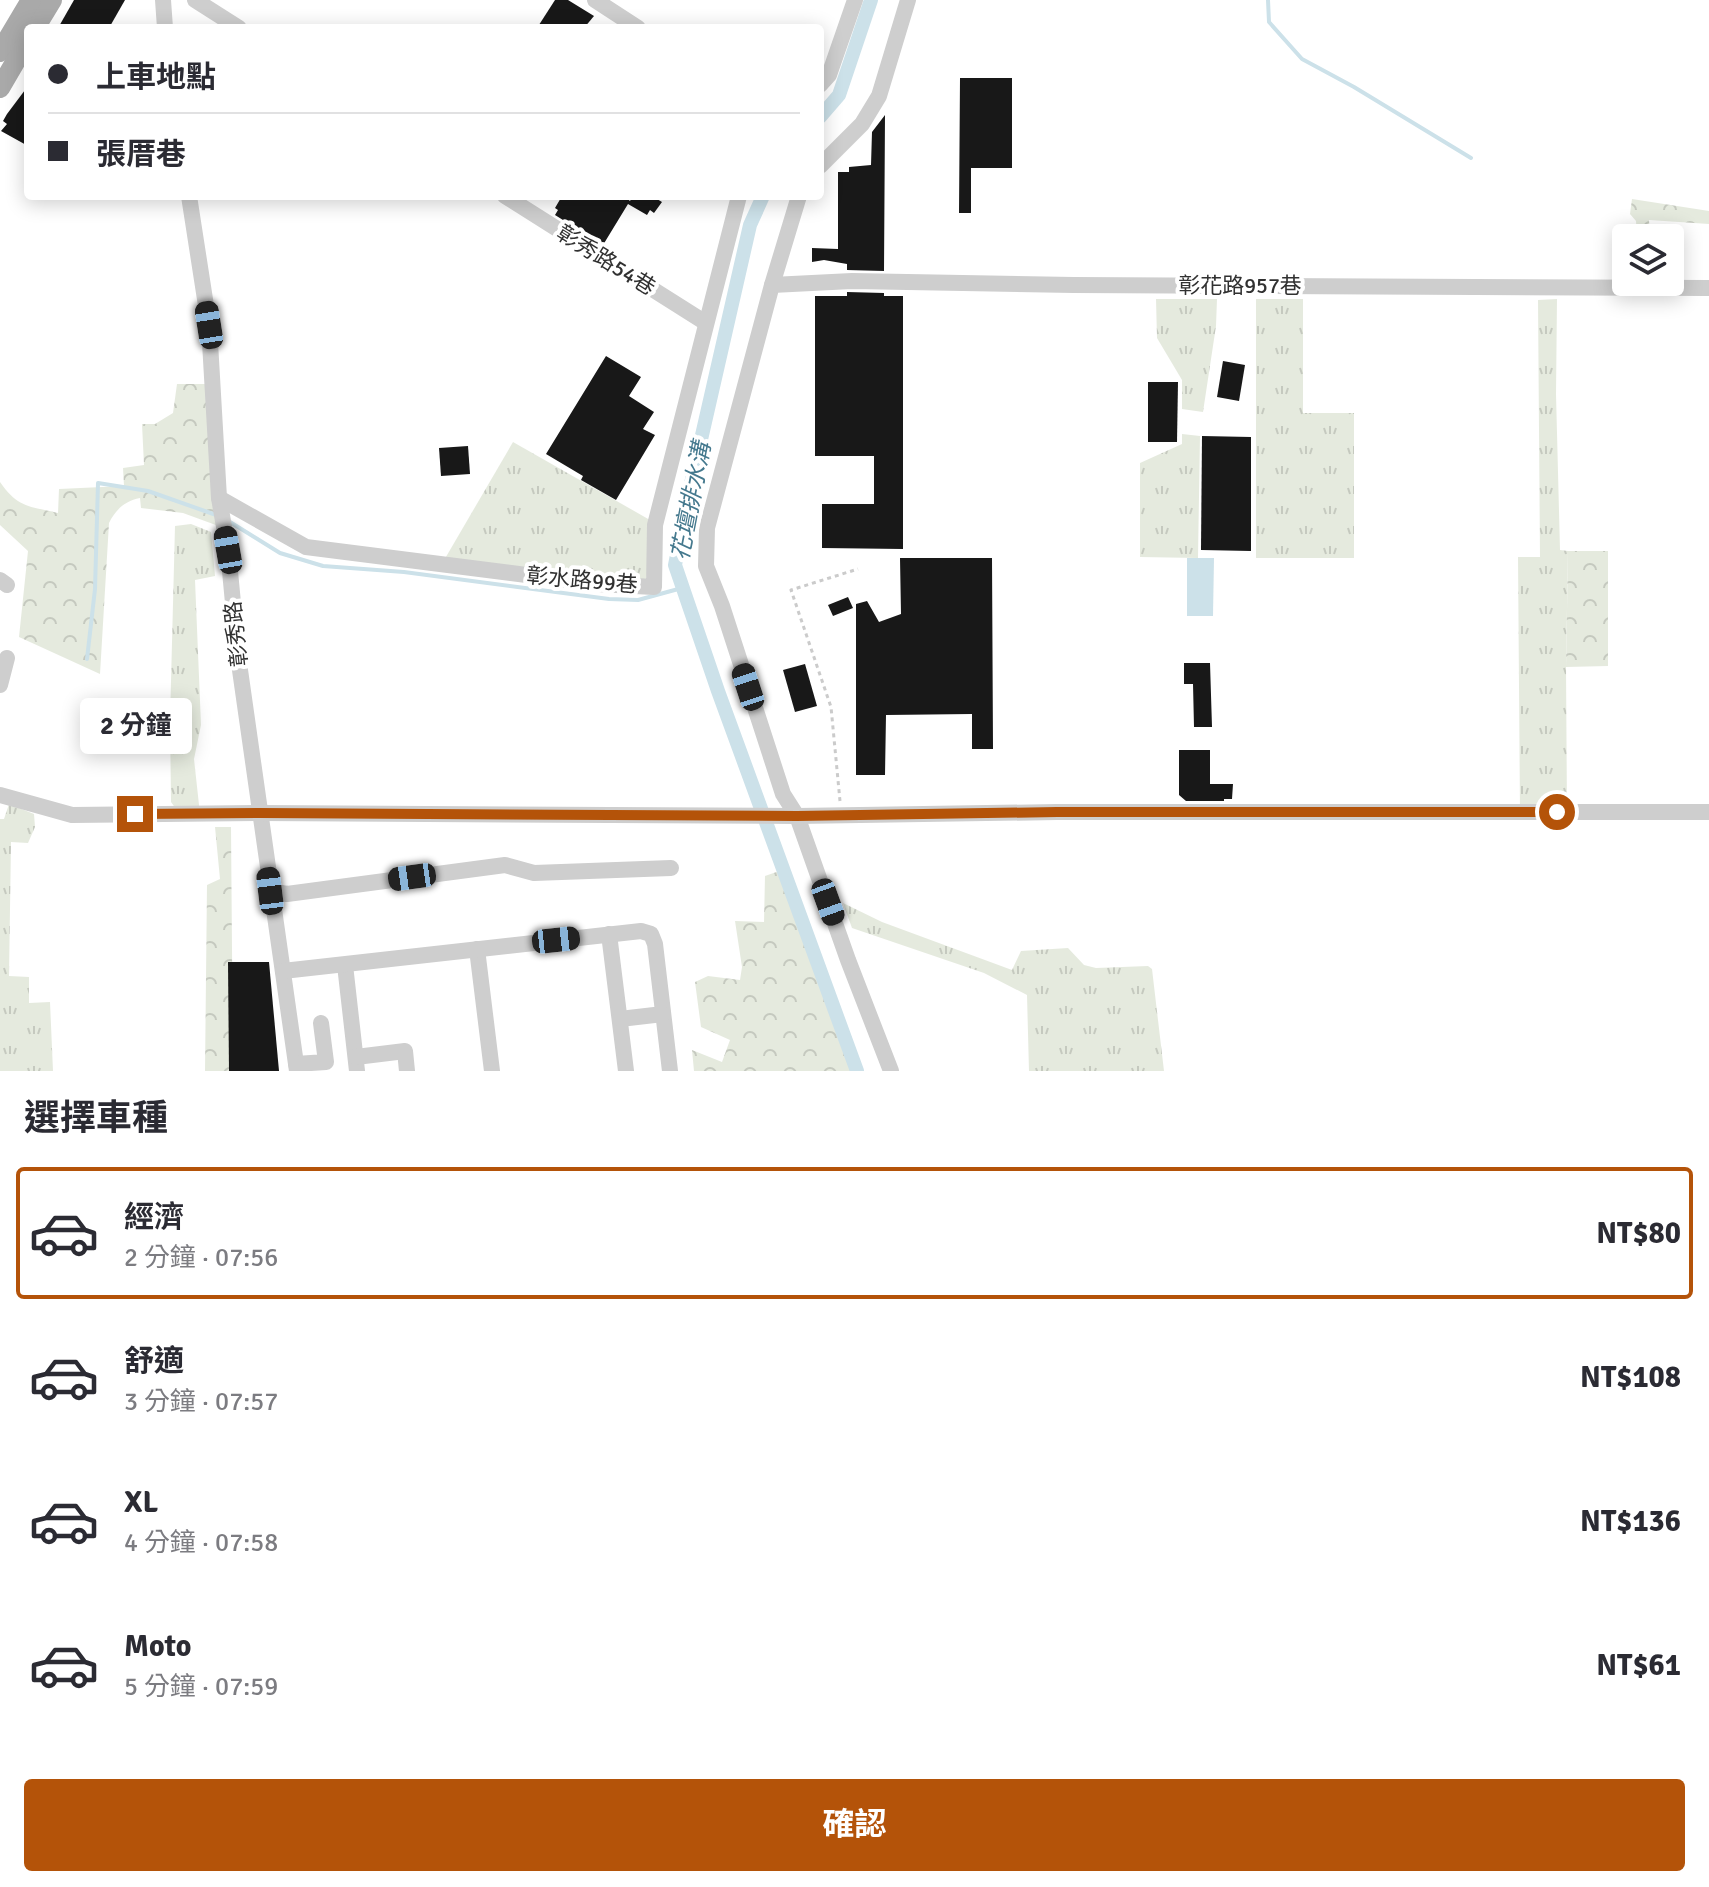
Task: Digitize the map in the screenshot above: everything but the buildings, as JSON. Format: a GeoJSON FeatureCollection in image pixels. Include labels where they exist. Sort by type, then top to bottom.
{"type":"FeatureCollection","features":[{"type":"Feature","properties":{"kind":"main road"},"geometry":{"type":"LineString","coordinates":[[0,88],[4,58],[31,0]]}},
{"type":"Feature","properties":{"kind":"main road"},"geometry":{"type":"LineString","coordinates":[[37,24],[52,0]]}},
{"type":"Feature","properties":{"kind":"main road"},"geometry":{"type":"LineString","coordinates":[[4,58],[24,43]]}},
{"type":"Feature","properties":{"kind":"street"},"geometry":{"type":"LineString","coordinates":[[163,0],[165,24]]}},
{"type":"Feature","properties":{"kind":"street"},"geometry":{"type":"LineString","coordinates":[[195,0],[233,24]]}},
{"type":"Feature","properties":{"kind":"street"},"geometry":{"type":"LineString","coordinates":[[595,0],[632,24]]}},
{"type":"Feature","properties":{"kind":"street"},"geometry":{"type":"LineString","coordinates":[[824,81],[829,75],[855,0]]}},
{"type":"Feature","properties":{"kind":"street"},"geometry":{"type":"LineString","coordinates":[[824,159],[862,124],[879,96],[908,0]]}},
{"type":"Feature","properties":{"kind":"street","name":"彰秀路"},"geometry":{"type":"LineString","coordinates":[[190,200],[209,325],[219,498],[228,550],[238,656],[296,1068]]}},
{"type":"Feature","properties":{"kind":"street","name":"彰秀路54巷"},"geometry":{"type":"LineString","coordinates":[[511,200],[706,323]]}},
{"type":"Feature","properties":{"kind":"street","name":"彰水路99巷"},"geometry":{"type":"LineString","coordinates":[[219,498],[306,547],[597,584],[654,587],[655,525],[738,200]]}},
{"type":"Feature","properties":{"kind":"street"},"geometry":{"type":"LineString","coordinates":[[798,200],[707,528],[706,566],[783,794],[797,816],[891,1071]]}},
{"type":"Feature","properties":{"kind":"street","name":"彰花路957巷"},"geometry":{"type":"LineString","coordinates":[[772,285],[852,281],[1709,288]]}},
{"type":"Feature","properties":{"kind":"street"},"geometry":{"type":"LineString","coordinates":[[0,685],[7,658]]}},
{"type":"Feature","properties":{"kind":"street"},"geometry":{"type":"LineString","coordinates":[[0,795],[72,815],[1709,812]]}},
{"type":"Feature","properties":{"kind":"street"},"geometry":{"type":"LineString","coordinates":[[270,891],[287,894],[505,865],[534,873],[671,868]]}},
{"type":"Feature","properties":{"kind":"street"},"geometry":{"type":"LineString","coordinates":[[283,971],[641,931],[651,934],[655,944],[670,1071]]}},
{"type":"Feature","properties":{"kind":"street"},"geometry":{"type":"LineString","coordinates":[[609,934],[626,1071]]}},
{"type":"Feature","properties":{"kind":"street"},"geometry":{"type":"LineString","coordinates":[[477,949],[492,1071]]}},
{"type":"Feature","properties":{"kind":"street"},"geometry":{"type":"LineString","coordinates":[[345,965],[356,1064],[405,1051],[407,1071]]}},
{"type":"Feature","properties":{"kind":"street"},"geometry":{"type":"LineString","coordinates":[[620,1019],[663,1014]]}},
{"type":"Feature","properties":{"kind":"street"},"geometry":{"type":"LineString","coordinates":[[296,1068],[328,1067],[321,1023]]}},
{"type":"Feature","properties":{"kind":"path"},"geometry":{"type":"LineString","coordinates":[[841,815],[831,707],[791,590],[858,569]]}},
{"type":"Feature","properties":{"kind":"green space"},"geometry":{"type":"Polygon","coordinates":[[[1632,199],[1709,211],[1709,224],[1649,220],[1649,224],[1636,224],[1630,214],[1632,199]]]}},
{"type":"Feature","properties":{"kind":"green space"},"geometry":{"type":"Polygon","coordinates":[[[1156,299],[1217,299],[1203,412],[1182,409],[1182,380],[1157,338],[1156,299]]]}},
{"type":"Feature","properties":{"kind":"green space"},"geometry":{"type":"Polygon","coordinates":[[[1256,299],[1303,299],[1303,413],[1354,413],[1354,558],[1256,558],[1256,299]]]}},
{"type":"Feature","properties":{"kind":"green space"},"geometry":{"type":"Polygon","coordinates":[[[1557,299],[1560,550],[1568,551],[1567,812],[1520,813],[1518,557],[1540,557],[1538,300],[1557,299]]]}},
{"type":"Feature","properties":{"kind":"green space"},"geometry":{"type":"Polygon","coordinates":[[[177,384],[207,384],[224,528],[183,513],[141,508],[140,498],[118,510],[109,523],[100,674],[19,637],[28,551],[0,525],[0,482],[19,501],[58,513],[59,489],[124,486],[123,468],[144,465],[142,424],[155,424],[173,413],[177,384]]]}},
{"type":"Feature","properties":{"kind":"green space"},"geometry":{"type":"Polygon","coordinates":[[[1182,434],[1200,436],[1198,558],[1140,557],[1140,463],[1182,444],[1182,434]]]}},
{"type":"Feature","properties":{"kind":"green space"},"geometry":{"type":"Polygon","coordinates":[[[513,442],[657,524],[646,579],[639,583],[443,562],[513,442]]]}},
{"type":"Feature","properties":{"kind":"green space"},"geometry":{"type":"Polygon","coordinates":[[[191,524],[211,532],[215,576],[195,580],[201,725],[194,759],[200,814],[179,813],[171,802],[175,526],[191,524]]]}},
{"type":"Feature","properties":{"kind":"green space"},"geometry":{"type":"Polygon","coordinates":[[[1568,551],[1608,551],[1608,666],[1566,667],[1568,551]]]}},
{"type":"Feature","properties":{"kind":"green space"},"geometry":{"type":"Polygon","coordinates":[[[9,804],[34,814],[35,827],[28,843],[11,842],[9,976],[29,977],[29,1003],[50,1002],[53,1071],[0,1071],[0,819],[4,819],[9,804]]]}},
{"type":"Feature","properties":{"kind":"green space"},"geometry":{"type":"Polygon","coordinates":[[[215,827],[231,827],[233,1071],[205,1071],[207,885],[220,879],[215,827]]]}},
{"type":"Feature","properties":{"kind":"green space"},"geometry":{"type":"Polygon","coordinates":[[[785,869],[863,1071],[694,1071],[692,1050],[722,1062],[730,1040],[701,1027],[695,982],[708,976],[740,980],[742,967],[735,921],[764,922],[765,876],[785,869]]]}},
{"type":"Feature","properties":{"kind":"green space"},"geometry":{"type":"Polygon","coordinates":[[[843,903],[882,922],[1012,970],[1021,951],[1068,948],[1084,965],[1096,968],[1148,966],[1152,969],[1164,1071],[1029,1071],[1027,995],[984,973],[852,928],[843,903]]]}},
{"type":"Feature","properties":{"kind":"water"},"geometry":{"type":"Polygon","coordinates":[[[1187,558],[1214,558],[1213,616],[1187,616],[1187,558]]]}},
{"type":"Feature","properties":{"kind":"waterway","name":"花壇排水溝"},"geometry":{"type":"LineString","coordinates":[[824,112],[839,95],[871,0]]}},
{"type":"Feature","properties":{"kind":"waterway"},"geometry":{"type":"LineString","coordinates":[[1268,0],[1269,22],[1302,59],[1471,158]]}},
{"type":"Feature","properties":{"kind":"waterway","name":"花壇排水溝"},"geometry":{"type":"LineString","coordinates":[[761,200],[750,225],[675,565],[857,1071]]}},
{"type":"Feature","properties":{"kind":"waterway"},"geometry":{"type":"LineString","coordinates":[[87,659],[95,589],[98,483],[148,491],[219,516]]}},
{"type":"Feature","properties":{"kind":"waterway"},"geometry":{"type":"LineString","coordinates":[[230,522],[280,553],[323,566],[404,572],[609,599],[638,600],[682,588]]}},
{"type":"Feature","properties":{"kind":"route"},"geometry":{"type":"LineString","coordinates":[[135,814],[797,816],[1057,812],[1557,812]]}}]}
